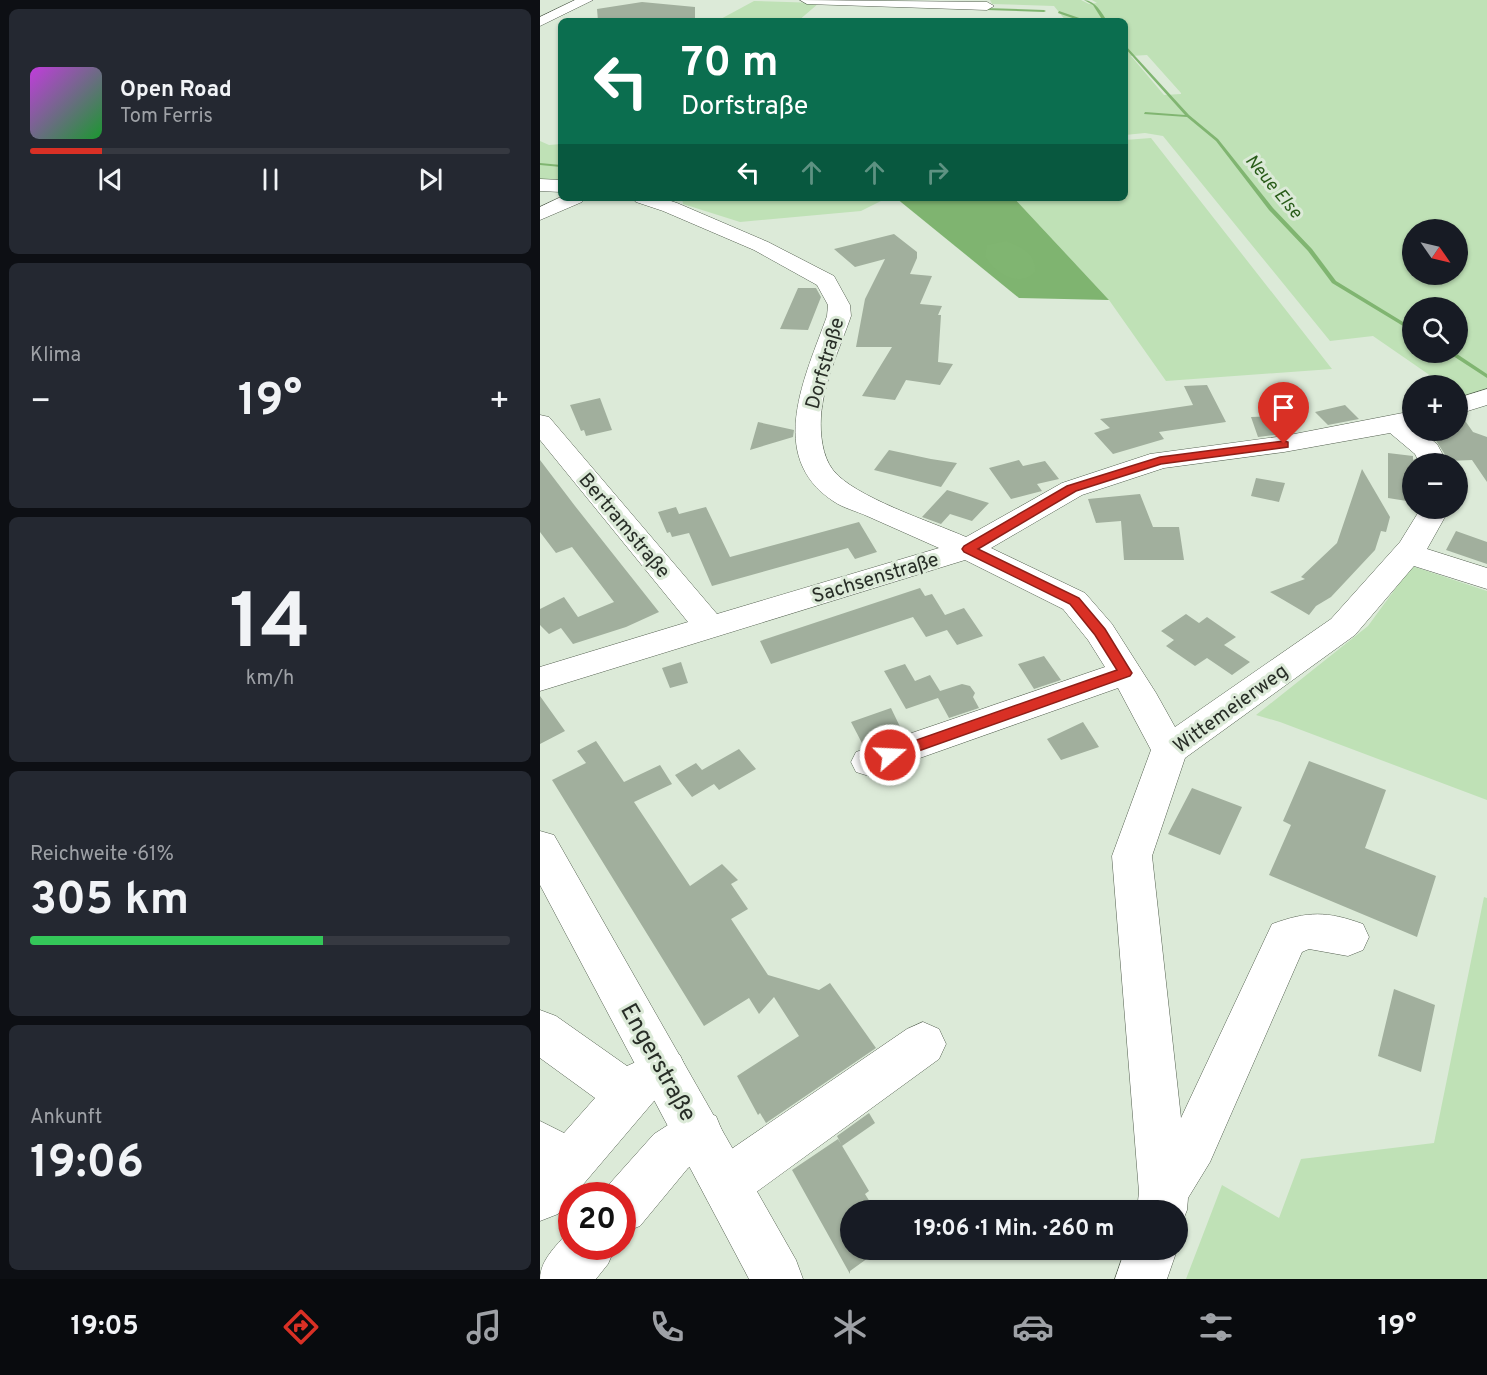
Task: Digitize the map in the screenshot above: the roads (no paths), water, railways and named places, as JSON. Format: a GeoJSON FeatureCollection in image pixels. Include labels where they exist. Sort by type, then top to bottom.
{"type":"FeatureCollection","features":[{"type":"Feature","properties":{"kind":"street"},"geometry":{"type":"LineString","coordinates":[[540,22],[586,0]]}},
{"type":"Feature","properties":{"kind":"street"},"geometry":{"type":"LineString","coordinates":[[807,0],[987,6]]}},
{"type":"Feature","properties":{"kind":"street"},"geometry":{"type":"LineString","coordinates":[[558,14],[586,16]]}},
{"type":"Feature","properties":{"kind":"street"},"geometry":{"type":"LineString","coordinates":[[540,185],[558,186]]}},
{"type":"Feature","properties":{"kind":"street"},"geometry":{"type":"LineString","coordinates":[[540,214],[568,201]]}},
{"type":"Feature","properties":{"kind":"street","name":"Dorfstraße"},"geometry":{"type":"LineString","coordinates":[[651,201],[761,246],[826,281],[839,305],[839,316],[812,395],[808,417],[809,445],[819,472],[843,495],[968,549],[1074,601],[1100,632],[1169,750]]}},
{"type":"Feature","properties":{"kind":"street"},"geometry":{"type":"LineString","coordinates":[[1468,403],[1487,397]]}},
{"type":"Feature","properties":{"kind":"street","name":"Sachsenstraße"},"geometry":{"type":"LineString","coordinates":[[540,679],[968,549],[1072,489],[1160,460],[1284,444],[1402,422]]}},
{"type":"Feature","properties":{"kind":"street","name":"Bertramstraße"},"geometry":{"type":"LineString","coordinates":[[540,423],[710,627]]}},
{"type":"Feature","properties":{"kind":"street"},"geometry":{"type":"LineString","coordinates":[[1420,441],[1428,453]]}},
{"type":"Feature","properties":{"kind":"street","name":"Wittemeierweg"},"geometry":{"type":"LineString","coordinates":[[1163,1200],[1132,856],[1169,750],[1343,627],[1408,553],[1429,519]]}},
{"type":"Feature","properties":{"kind":"street"},"geometry":{"type":"LineString","coordinates":[[1408,553],[1487,579]]}},
{"type":"Feature","properties":{"kind":"street"},"geometry":{"type":"LineString","coordinates":[[869,762],[1125,673]]}},
{"type":"Feature","properties":{"kind":"street","name":"Engerstraße"},"geometry":{"type":"LineString","coordinates":[[540,847],[646,1083],[699,1133],[777,1279]]}},
{"type":"Feature","properties":{"kind":"street"},"geometry":{"type":"LineString","coordinates":[[1164,1200],[1193,1145],[1287,937],[1309,931],[1348,937]]}},
{"type":"Feature","properties":{"kind":"street"},"geometry":{"type":"LineString","coordinates":[[540,1031],[646,1083],[549,1169]]}},
{"type":"Feature","properties":{"kind":"street"},"geometry":{"type":"LineString","coordinates":[[726,1184],[922,1044]]}},
{"type":"Feature","properties":{"kind":"street"},"geometry":{"type":"LineString","coordinates":[[636,1192],[671,1151],[699,1133]]}},
{"type":"Feature","properties":{"kind":"street"},"geometry":{"type":"LineString","coordinates":[[563,1279],[579,1260]]}},
{"type":"Feature","properties":{"kind":"street"},"geometry":{"type":"LineString","coordinates":[[1142,1279],[1148,1260]]}},
{"type":"Feature","properties":{"kind":"waterway","name":"Neue Else"},"geometry":{"type":"LineString","coordinates":[[1086,0],[1094,4],[1103,18]]}},
{"type":"Feature","properties":{"kind":"waterway"},"geometry":{"type":"LineString","coordinates":[[986,9],[1044,11]]}},
{"type":"Feature","properties":{"kind":"waterway"},"geometry":{"type":"LineString","coordinates":[[1059,12],[1076,18]]}},
{"type":"Feature","properties":{"kind":"waterway","name":"Neue Else"},"geometry":{"type":"LineString","coordinates":[[1128,49],[1188,116]]}},
{"type":"Feature","properties":{"kind":"waterway"},"geometry":{"type":"LineString","coordinates":[[1145,113],[1188,116]]}},
{"type":"Feature","properties":{"kind":"waterway","name":"Neue Else"},"geometry":{"type":"LineString","coordinates":[[1188,116],[1217,140],[1271,209],[1310,250],[1334,282],[1402,323]]}},
{"type":"Feature","properties":{"kind":"waterway"},"geometry":{"type":"LineString","coordinates":[[540,164],[558,166]]}},
{"type":"Feature","properties":{"kind":"waterway","name":"Neue Else"},"geometry":{"type":"LineString","coordinates":[[1466,363],[1487,376]]}}]}
